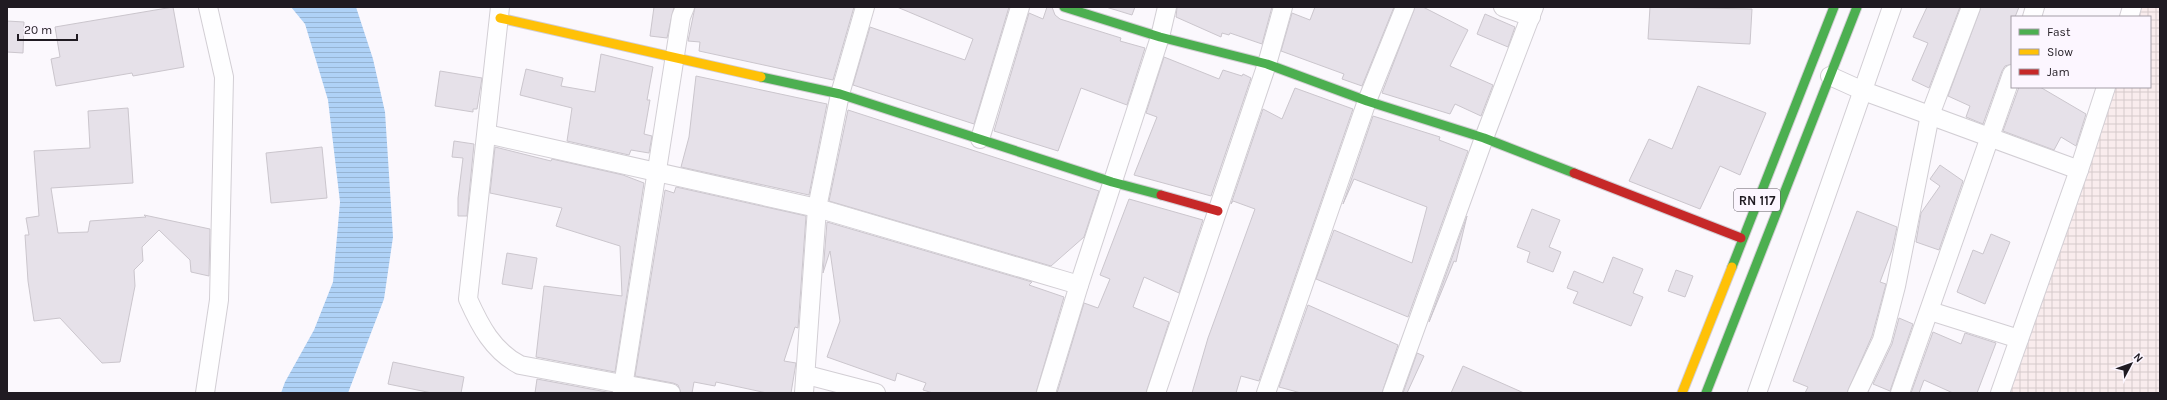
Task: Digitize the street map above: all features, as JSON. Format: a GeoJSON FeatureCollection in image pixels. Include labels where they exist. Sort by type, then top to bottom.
{"type":"FeatureCollection","features":[{"type":"Feature","properties":{"kind":"street"},"geometry":{"type":"LineString","coordinates":[[205,393],[219,300],[224,77],[208,7]]}},
{"type":"Feature","properties":{"kind":"street"},"geometry":{"type":"LineString","coordinates":[[623,389],[681,17],[685,7]]}},
{"type":"Feature","properties":{"kind":"street"},"geometry":{"type":"LineString","coordinates":[[804,393],[807,375],[817,208],[840,94],[865,7]]}},
{"type":"Feature","properties":{"kind":"street"},"geometry":{"type":"LineString","coordinates":[[980,139],[1020,7]]}},
{"type":"Feature","properties":{"kind":"street"},"geometry":{"type":"LineString","coordinates":[[1064,7],[1160,37],[1267,64],[1367,101],[1484,138],[1742,238]]}},
{"type":"Feature","properties":{"kind":"street"},"geometry":{"type":"LineString","coordinates":[[1046,393],[1079,285],[1160,37],[1167,7]]}},
{"type":"Feature","properties":{"kind":"street"},"geometry":{"type":"LineString","coordinates":[[1156,393],[1267,64],[1283,7]]}},
{"type":"Feature","properties":{"kind":"street"},"geometry":{"type":"LineString","coordinates":[[1266,393],[1367,101],[1405,7]]}},
{"type":"Feature","properties":{"kind":"street"},"geometry":{"type":"LineString","coordinates":[[1392,393],[1484,138],[1532,12],[1503,7]]}},
{"type":"Feature","properties":{"kind":"street","name":"RN 117"},"geometry":{"type":"LineString","coordinates":[[1682,393],[1834,7]]}},
{"type":"Feature","properties":{"kind":"street","name":"RN 117"},"geometry":{"type":"LineString","coordinates":[[1706,393],[1857,7]]}},
{"type":"Feature","properties":{"kind":"street"},"geometry":{"type":"LineString","coordinates":[[1757,393],[1861,90],[1892,7]]}},
{"type":"Feature","properties":{"kind":"street"},"geometry":{"type":"LineString","coordinates":[[1857,393],[1882,340],[1889,313],[1930,115],[1971,7]]}},
{"type":"Feature","properties":{"kind":"street"},"geometry":{"type":"LineString","coordinates":[[671,393],[623,389],[520,365],[507,358],[495,346],[481,327],[468,299],[500,13],[675,59],[840,94],[1112,182],[1218,211]]}},
{"type":"Feature","properties":{"kind":"street"},"geometry":{"type":"LineString","coordinates":[[1830,76],[1861,90],[2080,170]]}},
{"type":"Feature","properties":{"kind":"street"},"geometry":{"type":"LineString","coordinates":[[1900,393],[2011,77]]}},
{"type":"Feature","properties":{"kind":"street"},"geometry":{"type":"LineString","coordinates":[[2000,393],[2080,170],[2106,88]]}},
{"type":"Feature","properties":{"kind":"street"},"geometry":{"type":"LineString","coordinates":[[487,134],[817,208],[1079,285]]}},
{"type":"Feature","properties":{"kind":"street"},"geometry":{"type":"LineString","coordinates":[[1930,311],[2019,339]]}},
{"type":"Feature","properties":{"kind":"street"},"geometry":{"type":"LineString","coordinates":[[807,375],[876,393]]}},
{"type":"Feature","properties":{"kind":"shaded area"},"geometry":{"type":"Polygon","coordinates":[[[2139,7],[2160,7],[2160,393],[2009,393],[2110,88],[2151,88],[2151,16],[2136,16],[2139,7]]]}},
{"type":"Feature","properties":{"kind":"water"},"geometry":{"type":"Polygon","coordinates":[[[291,7],[356,7],[373,59],[385,112],[393,237],[384,299],[348,393],[281,393],[285,382],[314,330],[333,282],[340,202],[328,100],[305,24],[291,7]]]}},
{"type":"Feature","properties":{"kind":"building"},"geometry":{"type":"Polygon","coordinates":[[[173,7],[184,67],[133,76],[132,73],[56,86],[51,59],[60,57],[55,27],[173,7]]]}},
{"type":"Feature","properties":{"kind":"building"},"geometry":{"type":"Polygon","coordinates":[[[654,7],[674,7],[667,38],[650,36],[654,7]]]}},
{"type":"Feature","properties":{"kind":"building"},"geometry":{"type":"Polygon","coordinates":[[[695,7],[854,7],[833,80],[699,51],[700,42],[688,41],[695,7]]]}},
{"type":"Feature","properties":{"kind":"building"},"geometry":{"type":"Polygon","coordinates":[[[897,7],[1009,7],[974,124],[853,85],[870,27],[965,60],[973,39],[897,7]]]}},
{"type":"Feature","properties":{"kind":"building"},"geometry":{"type":"Polygon","coordinates":[[[1047,7],[1052,7],[1055,15],[1060,19],[1121,38],[1120,41],[1145,48],[1127,105],[1081,88],[1058,151],[994,131],[1029,13],[1043,19],[1047,7]]]}},
{"type":"Feature","properties":{"kind":"building"},"geometry":{"type":"Polygon","coordinates":[[[1106,7],[1135,7],[1132,15],[1106,7]]]}},
{"type":"Feature","properties":{"kind":"building"},"geometry":{"type":"Polygon","coordinates":[[[1177,7],[1272,7],[1262,44],[1230,33],[1229,35],[1222,33],[1221,37],[1176,17],[1177,7]]]}},
{"type":"Feature","properties":{"kind":"building"},"geometry":{"type":"Polygon","coordinates":[[[1315,7],[1394,7],[1362,86],[1342,79],[1344,74],[1281,51],[1292,13],[1310,20],[1315,7]]]}},
{"type":"Feature","properties":{"kind":"building"},"geometry":{"type":"Polygon","coordinates":[[[1415,7],[1423,7],[1468,30],[1450,66],[1493,85],[1481,116],[1455,104],[1450,114],[1382,93],[1415,7]]]}},
{"type":"Feature","properties":{"kind":"building"},"geometry":{"type":"Polygon","coordinates":[[[1650,7],[1752,9],[1750,44],[1648,39],[1650,7]]]}},
{"type":"Feature","properties":{"kind":"building"},"geometry":{"type":"Polygon","coordinates":[[[1927,7],[1960,7],[1929,88],[1912,80],[1928,43],[1913,37],[1927,7]]]}},
{"type":"Feature","properties":{"kind":"building"},"geometry":{"type":"Polygon","coordinates":[[[1981,7],[2019,7],[2015,16],[2011,16],[2011,64],[2005,66],[2002,71],[1983,124],[1966,117],[1970,106],[1948,96],[1981,7]]]}},
{"type":"Feature","properties":{"kind":"building"},"geometry":{"type":"Polygon","coordinates":[[[1485,14],[1515,27],[1508,47],[1477,34],[1485,14]]]}},
{"type":"Feature","properties":{"kind":"building"},"geometry":{"type":"Polygon","coordinates":[[[7,21],[24,22],[23,53],[7,52],[7,21]]]}},
{"type":"Feature","properties":{"kind":"building"},"geometry":{"type":"Polygon","coordinates":[[[601,54],[653,67],[647,100],[650,100],[644,134],[652,136],[649,153],[631,150],[629,155],[567,141],[572,108],[520,95],[526,69],[563,78],[561,86],[595,92],[601,54]]]}},
{"type":"Feature","properties":{"kind":"building"},"geometry":{"type":"Polygon","coordinates":[[[1164,57],[1219,79],[1223,70],[1242,76],[1243,74],[1251,78],[1211,196],[1134,175],[1157,117],[1146,113],[1164,57]]]}},
{"type":"Feature","properties":{"kind":"building"},"geometry":{"type":"Polygon","coordinates":[[[440,71],[482,78],[477,109],[473,109],[473,112],[435,106],[440,71]]]}},
{"type":"Feature","properties":{"kind":"building"},"geometry":{"type":"Polygon","coordinates":[[[696,76],[827,104],[809,195],[681,167],[689,137],[696,76]]]}},
{"type":"Feature","properties":{"kind":"building"},"geometry":{"type":"Polygon","coordinates":[[[1698,86],[1766,113],[1740,175],[1720,166],[1700,209],[1629,181],[1649,139],[1672,149],[1698,86]]]}},
{"type":"Feature","properties":{"kind":"building"},"geometry":{"type":"Polygon","coordinates":[[[1295,88],[1353,109],[1259,381],[1241,376],[1236,393],[1192,393],[1208,338],[1255,209],[1233,201],[1231,204],[1263,109],[1282,119],[1295,88]]]}},
{"type":"Feature","properties":{"kind":"building"},"geometry":{"type":"Polygon","coordinates":[[[2019,88],[2042,88],[2086,114],[2076,146],[2061,137],[2054,150],[2003,131],[2019,88]]]}},
{"type":"Feature","properties":{"kind":"building"},"geometry":{"type":"Polygon","coordinates":[[[128,108],[133,183],[51,188],[58,233],[88,232],[90,221],[146,217],[144,215],[210,229],[209,276],[191,272],[190,260],[159,230],[142,247],[143,261],[134,270],[135,286],[120,362],[102,363],[60,318],[34,321],[28,281],[25,235],[29,235],[26,218],[39,216],[34,151],[90,148],[88,111],[128,108]]]}},
{"type":"Feature","properties":{"kind":"building"},"geometry":{"type":"Polygon","coordinates":[[[848,110],[1099,191],[1084,237],[1051,266],[829,201],[848,110]]]}},
{"type":"Feature","properties":{"kind":"building"},"geometry":{"type":"Polygon","coordinates":[[[1373,116],[1440,137],[1439,140],[1468,151],[1408,317],[1316,279],[1334,230],[1412,263],[1427,207],[1354,179],[1343,204],[1373,116]]]}},
{"type":"Feature","properties":{"kind":"building"},"geometry":{"type":"Polygon","coordinates":[[[454,141],[474,144],[467,216],[458,216],[458,198],[463,158],[452,157],[454,141]]]}},
{"type":"Feature","properties":{"kind":"building"},"geometry":{"type":"Polygon","coordinates":[[[322,147],[327,198],[271,203],[266,153],[322,147]]]}},
{"type":"Feature","properties":{"kind":"building"},"geometry":{"type":"Polygon","coordinates":[[[495,147],[551,161],[552,159],[623,175],[644,183],[615,372],[536,357],[544,286],[622,296],[620,246],[556,226],[562,208],[490,193],[495,147]]]}},
{"type":"Feature","properties":{"kind":"building"},"geometry":{"type":"Polygon","coordinates":[[[1940,165],[1963,181],[1939,250],[1916,242],[1921,213],[1940,186],[1930,179],[1940,165]]]}},
{"type":"Feature","properties":{"kind":"building"},"geometry":{"type":"Polygon","coordinates":[[[676,187],[806,216],[798,328],[795,327],[784,361],[796,363],[791,393],[767,393],[716,382],[715,386],[694,382],[692,393],[681,393],[678,385],[673,383],[635,376],[665,190],[674,193],[676,187]]]}},
{"type":"Feature","properties":{"kind":"building"},"geometry":{"type":"Polygon","coordinates":[[[1129,199],[1203,220],[1179,293],[1144,277],[1133,307],[1169,322],[1146,393],[1057,393],[1084,303],[1098,308],[1110,279],[1100,275],[1129,199]]]}},
{"type":"Feature","properties":{"kind":"building"},"geometry":{"type":"Polygon","coordinates":[[[1532,209],[1560,220],[1549,247],[1561,252],[1553,272],[1527,262],[1530,252],[1517,247],[1532,209]]]}},
{"type":"Feature","properties":{"kind":"building"},"geometry":{"type":"Polygon","coordinates":[[[1857,211],[1897,227],[1892,250],[1880,282],[1886,284],[1872,336],[1847,393],[1805,393],[1808,387],[1793,381],[1857,211]]]}},
{"type":"Feature","properties":{"kind":"building"},"geometry":{"type":"Polygon","coordinates":[[[1467,216],[1456,262],[1454,261],[1429,322],[1467,216]]]}},
{"type":"Feature","properties":{"kind":"building"},"geometry":{"type":"Polygon","coordinates":[[[827,222],[1032,282],[1029,285],[1064,297],[1036,393],[933,393],[923,390],[926,383],[897,373],[895,381],[827,357],[840,321],[830,251],[823,273],[827,222]]]}},
{"type":"Feature","properties":{"kind":"building"},"geometry":{"type":"Polygon","coordinates":[[[1991,234],[2010,242],[1985,304],[1957,292],[1973,250],[1983,254],[1991,234]]]}},
{"type":"Feature","properties":{"kind":"building"},"geometry":{"type":"Polygon","coordinates":[[[507,253],[537,258],[532,289],[502,284],[507,253]]]}},
{"type":"Feature","properties":{"kind":"building"},"geometry":{"type":"Polygon","coordinates":[[[1613,257],[1643,269],[1633,293],[1643,297],[1631,326],[1573,303],[1578,292],[1567,288],[1574,271],[1603,283],[1613,257]]]}},
{"type":"Feature","properties":{"kind":"building"},"geometry":{"type":"Polygon","coordinates":[[[1676,270],[1693,276],[1685,297],[1668,291],[1676,270]]]}},
{"type":"Feature","properties":{"kind":"building"},"geometry":{"type":"Polygon","coordinates":[[[1308,305],[1398,345],[1382,393],[1301,393],[1279,387],[1308,305]]]}},
{"type":"Feature","properties":{"kind":"building"},"geometry":{"type":"Polygon","coordinates":[[[1899,318],[1913,324],[1890,391],[1873,384],[1892,344],[1899,318]]]}},
{"type":"Feature","properties":{"kind":"building"},"geometry":{"type":"Polygon","coordinates":[[[1933,332],[1961,344],[1965,333],[1996,343],[1977,393],[1953,393],[1924,380],[1919,393],[1911,393],[1933,332]]]}},
{"type":"Feature","properties":{"kind":"building"},"geometry":{"type":"Polygon","coordinates":[[[1417,353],[1424,356],[1407,393],[1403,393],[1417,353]]]}},
{"type":"Feature","properties":{"kind":"building"},"geometry":{"type":"Polygon","coordinates":[[[393,362],[464,377],[461,393],[432,393],[388,384],[393,362]]]}},
{"type":"Feature","properties":{"kind":"building"},"geometry":{"type":"Polygon","coordinates":[[[1463,366],[1524,393],[1451,393],[1463,366]]]}},
{"type":"Feature","properties":{"kind":"building"},"geometry":{"type":"Polygon","coordinates":[[[537,379],[612,393],[535,393],[537,379]]]}},
{"type":"Feature","properties":{"kind":"traffic: fast"},"geometry":{"type":"LineString","coordinates":[[1064,7],[1160,37],[1267,64],[1367,101],[1484,138],[1574,173]]}},
{"type":"Feature","properties":{"kind":"traffic: fast"},"geometry":{"type":"LineString","coordinates":[[1732,267],[1834,7]]}},
{"type":"Feature","properties":{"kind":"traffic: fast"},"geometry":{"type":"LineString","coordinates":[[1706,393],[1857,7]]}},
{"type":"Feature","properties":{"kind":"traffic: fast"},"geometry":{"type":"LineString","coordinates":[[761,77],[840,94],[1112,182],[1161,195]]}},
{"type":"Feature","properties":{"kind":"traffic: slow"},"geometry":{"type":"LineString","coordinates":[[500,18],[761,77]]}},
{"type":"Feature","properties":{"kind":"traffic: slow"},"geometry":{"type":"LineString","coordinates":[[1682,393],[1732,267]]}},
{"type":"Feature","properties":{"kind":"traffic: jam"},"geometry":{"type":"LineString","coordinates":[[1574,173],[1741,238]]}},
{"type":"Feature","properties":{"kind":"traffic: jam"},"geometry":{"type":"LineString","coordinates":[[1161,195],[1218,211]]}}]}
